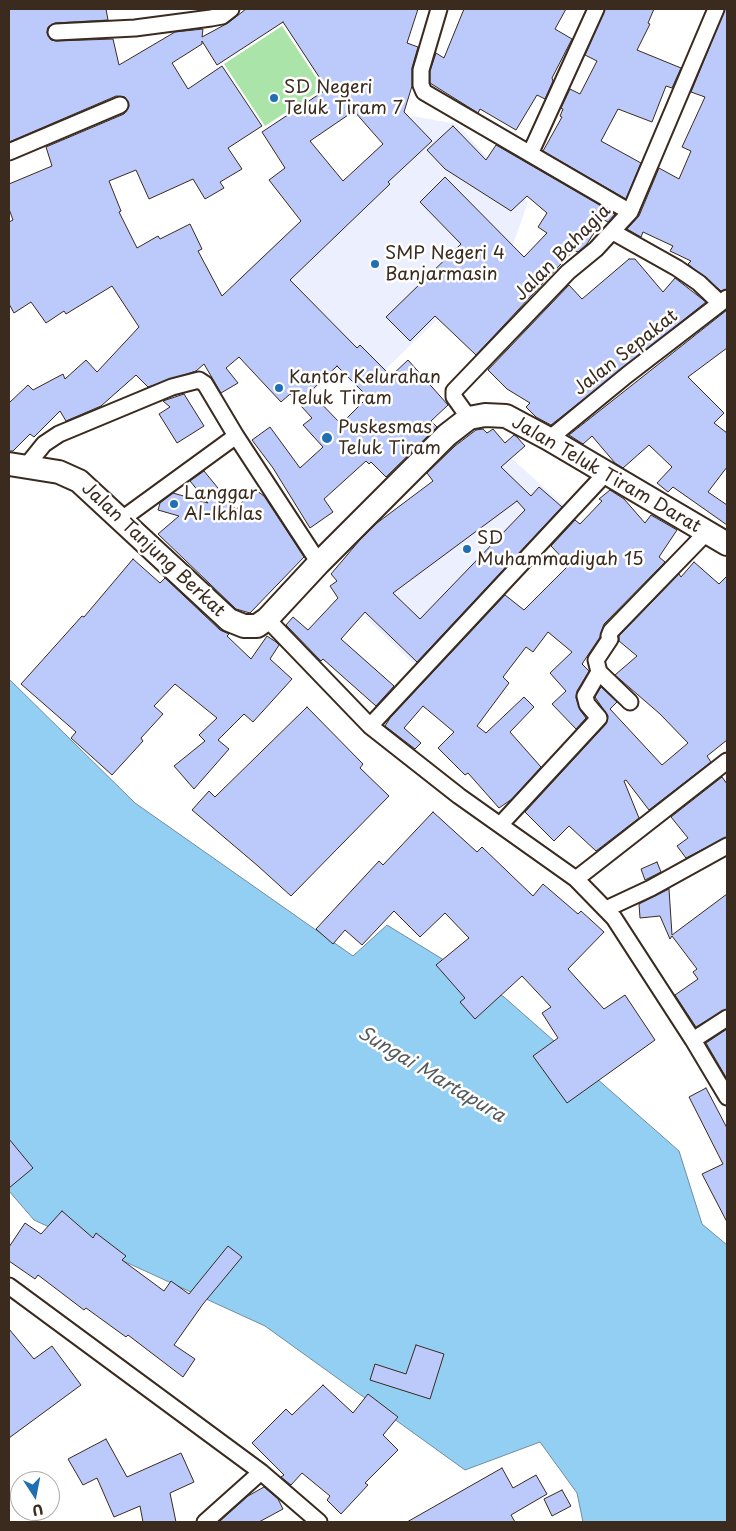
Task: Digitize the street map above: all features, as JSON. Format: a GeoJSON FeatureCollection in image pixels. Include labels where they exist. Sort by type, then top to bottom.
{"type":"FeatureCollection","features":[{"type":"Feature","properties":{"kind":"street"},"geometry":{"type":"LineString","coordinates":[[56,32],[135,28],[222,16],[231,9]]}},
{"type":"Feature","properties":{"kind":"street"},"geometry":{"type":"LineString","coordinates":[[439,9],[421,70],[421,85],[424,92],[630,212]]}},
{"type":"Feature","properties":{"kind":"street"},"geometry":{"type":"LineString","coordinates":[[530,154],[596,9]]}},
{"type":"Feature","properties":{"kind":"street","name":"Jalan Bahagia"},"geometry":{"type":"LineString","coordinates":[[469,418],[454,397],[454,391],[568,272],[613,232],[630,212],[716,9]]}},
{"type":"Feature","properties":{"kind":"street"},"geometry":{"type":"LineString","coordinates":[[9,152],[120,105]]}},
{"type":"Feature","properties":{"kind":"street"},"geometry":{"type":"LineString","coordinates":[[613,232],[677,268],[724,301]]}},
{"type":"Feature","properties":{"kind":"street","name":"Jalan Sepakat"},"geometry":{"type":"LineString","coordinates":[[549,439],[627,375],[724,301]]}},
{"type":"Feature","properties":{"kind":"street"},"geometry":{"type":"LineString","coordinates":[[18,464],[65,431],[172,387],[199,380],[204,384],[319,563]]}},
{"type":"Feature","properties":{"kind":"street","name":"Jalan Teluk Tiram Darat"},"geometry":{"type":"LineString","coordinates":[[469,418],[485,415],[506,416],[549,439],[727,544]]}},
{"type":"Feature","properties":{"kind":"street"},"geometry":{"type":"LineString","coordinates":[[469,418],[447,435],[319,563],[267,619],[370,726],[458,796],[576,879],[606,909],[614,918],[693,1040],[727,1097]]}},
{"type":"Feature","properties":{"kind":"street"},"geometry":{"type":"LineString","coordinates":[[122,519],[236,436]]}},
{"type":"Feature","properties":{"kind":"street","name":"Jalan Tanjung Berkat"},"geometry":{"type":"LineString","coordinates":[[18,464],[59,472],[79,481],[229,620],[244,626],[257,626],[267,619]]}},
{"type":"Feature","properties":{"kind":"street"},"geometry":{"type":"LineString","coordinates":[[370,726],[606,473]]}},
{"type":"Feature","properties":{"kind":"street"},"geometry":{"type":"LineString","coordinates":[[630,702],[599,672],[596,660],[610,639],[611,631],[706,533]]}},
{"type":"Feature","properties":{"kind":"street"},"geometry":{"type":"LineString","coordinates":[[500,825],[599,718],[587,704],[585,696],[599,672]]}},
{"type":"Feature","properties":{"kind":"street"},"geometry":{"type":"LineString","coordinates":[[576,879],[727,761]]}},
{"type":"Feature","properties":{"kind":"street"},"geometry":{"type":"LineString","coordinates":[[606,909],[652,888],[727,846]]}},
{"type":"Feature","properties":{"kind":"street"},"geometry":{"type":"LineString","coordinates":[[693,1040],[727,1018]]}},
{"type":"Feature","properties":{"kind":"street"},"geometry":{"type":"LineString","coordinates":[[9,1286],[261,1472],[319,1522]]}},
{"type":"Feature","properties":{"kind":"street"},"geometry":{"type":"LineString","coordinates":[[205,1522],[261,1472]]}},
{"type":"Feature","properties":{"kind":"shaded area","name":"SMP Negeri 4 Banjarmasin"},"geometry":{"type":"Polygon","coordinates":[[[412,116],[457,124],[528,202],[512,247],[361,393],[337,369],[331,375],[237,280],[412,116]]]}},
{"type":"Feature","properties":{"kind":"shaded area","name":"SD Muhammadiyah 15"},"geometry":{"type":"Polygon","coordinates":[[[509,456],[568,509],[420,670],[369,621],[350,589],[509,456]]]}},
{"type":"Feature","properties":{"kind":"green space"},"geometry":{"type":"Polygon","coordinates":[[[282,26],[323,88],[265,126],[224,64],[282,26]]]}},
{"type":"Feature","properties":{"kind":"water","name":"Sungai Martapura"},"geometry":{"type":"Polygon","coordinates":[[[9,679],[135,803],[353,956],[387,925],[504,997],[679,1151],[702,1224],[727,1245],[727,1522],[583,1522],[577,1493],[540,1442],[465,1470],[265,1326],[34,1220],[9,1191],[9,679]]]}},
{"type":"Feature","properties":{"kind":"building"},"geometry":{"type":"Polygon","coordinates":[[[9,9],[106,9],[108,20],[55,23],[48,27],[47,33],[51,40],[56,41],[113,39],[119,65],[175,32],[203,29],[202,37],[228,23],[246,9],[418,9],[407,43],[418,47],[412,68],[412,86],[404,112],[432,141],[290,280],[357,348],[360,345],[391,376],[408,360],[448,405],[431,421],[437,427],[386,477],[371,462],[369,464],[366,461],[324,499],[333,512],[310,528],[273,468],[252,440],[270,427],[300,468],[323,447],[303,425],[312,418],[290,394],[281,402],[239,357],[226,368],[238,383],[221,393],[204,364],[196,371],[148,387],[136,375],[101,406],[66,421],[60,411],[34,437],[30,434],[13,451],[9,451],[9,403],[28,385],[33,390],[63,374],[65,379],[86,360],[97,372],[139,327],[112,286],[66,314],[64,311],[46,323],[31,302],[14,313],[9,304],[9,222],[13,220],[9,209],[9,184],[52,166],[46,147],[124,114],[129,106],[125,97],[116,96],[9,142],[9,9]],[[283,22],[217,65],[202,41],[202,44],[172,63],[188,89],[222,66],[262,126],[228,148],[242,169],[220,182],[224,188],[205,199],[193,179],[149,199],[136,170],[109,181],[121,211],[119,212],[137,248],[158,236],[160,239],[190,224],[202,249],[198,251],[222,296],[301,221],[269,180],[285,168],[262,132],[327,89],[283,22]],[[354,111],[310,141],[343,181],[383,144],[354,111]],[[337,366],[310,392],[341,424],[368,397],[337,366]]]}},
{"type":"Feature","properties":{"kind":"building"},"geometry":{"type":"Polygon","coordinates":[[[464,9],[566,9],[555,29],[572,39],[552,78],[553,81],[545,99],[537,95],[516,130],[480,109],[478,113],[430,83],[430,71],[436,53],[444,58],[464,9]]]}},
{"type":"Feature","properties":{"kind":"building"},"geometry":{"type":"Polygon","coordinates":[[[605,9],[654,9],[648,23],[650,24],[637,50],[681,68],[672,88],[666,86],[652,122],[618,109],[601,141],[641,163],[626,199],[543,151],[562,117],[560,116],[563,109],[561,108],[570,89],[580,94],[597,61],[585,55],[605,9]]]}},
{"type":"Feature","properties":{"kind":"building"},"geometry":{"type":"Polygon","coordinates":[[[725,9],[727,9],[727,289],[721,291],[688,264],[691,261],[670,251],[673,246],[643,232],[641,237],[627,229],[639,216],[659,168],[679,179],[691,151],[682,147],[705,97],[691,92],[725,9]]]}},
{"type":"Feature","properties":{"kind":"building"},"geometry":{"type":"Polygon","coordinates":[[[453,126],[486,160],[496,145],[615,214],[608,222],[600,218],[602,220],[587,244],[578,252],[574,250],[476,355],[435,316],[410,341],[386,317],[461,244],[420,202],[445,177],[524,257],[547,233],[538,227],[547,213],[527,196],[511,211],[445,169],[427,150],[453,126]]]}},
{"type":"Feature","properties":{"kind":"building"},"geometry":{"type":"Polygon","coordinates":[[[629,259],[635,259],[663,292],[675,278],[706,302],[551,425],[536,417],[526,407],[530,403],[507,389],[488,370],[569,285],[582,299],[629,259]]]}},
{"type":"Feature","properties":{"kind":"building"},"geometry":{"type":"Polygon","coordinates":[[[727,310],[727,348],[688,377],[724,413],[714,423],[727,433],[727,467],[708,492],[727,505],[727,525],[673,487],[668,492],[657,483],[672,467],[649,445],[623,468],[615,463],[592,436],[583,444],[569,435],[727,310]]]}},
{"type":"Feature","properties":{"kind":"building"},"geometry":{"type":"Polygon","coordinates":[[[184,394],[204,426],[177,443],[159,414],[170,407],[163,401],[184,394]]]}},
{"type":"Feature","properties":{"kind":"building"},"geometry":{"type":"Polygon","coordinates":[[[483,429],[487,433],[493,429],[505,443],[514,435],[517,437],[525,446],[501,467],[531,496],[539,487],[562,507],[417,662],[365,612],[341,639],[394,686],[376,706],[323,659],[321,661],[286,625],[293,617],[308,630],[338,598],[330,586],[337,581],[331,574],[377,523],[433,481],[427,473],[455,446],[476,430],[483,429]],[[517,501],[393,593],[420,619],[525,510],[517,501]]]}},
{"type":"Feature","properties":{"kind":"building"},"geometry":{"type":"Polygon","coordinates":[[[204,471],[236,510],[253,488],[264,496],[304,557],[250,613],[236,609],[158,534],[179,516],[158,510],[160,503],[173,493],[208,503],[190,481],[204,471]]]}},
{"type":"Feature","properties":{"kind":"building"},"geometry":{"type":"Polygon","coordinates":[[[610,490],[624,499],[645,523],[651,515],[677,530],[659,557],[665,562],[604,624],[600,637],[582,664],[589,671],[577,691],[576,698],[580,710],[586,718],[576,729],[552,704],[566,691],[550,673],[572,652],[548,632],[533,652],[526,647],[503,677],[509,683],[477,726],[486,733],[524,697],[534,707],[510,732],[541,767],[512,799],[499,808],[468,773],[465,775],[438,748],[454,732],[423,706],[404,728],[421,743],[415,749],[385,726],[390,718],[505,595],[524,610],[569,565],[551,546],[575,520],[580,524],[602,501],[599,499],[610,490]]]}},
{"type":"Feature","properties":{"kind":"building"},"geometry":{"type":"Polygon","coordinates":[[[133,559],[160,583],[165,578],[220,630],[229,634],[227,636],[251,659],[267,636],[276,642],[279,645],[270,659],[292,679],[253,722],[244,714],[218,740],[229,749],[194,789],[174,766],[205,741],[199,735],[217,718],[175,684],[154,706],[163,714],[141,738],[143,741],[112,775],[71,738],[76,732],[21,684],[82,616],[84,617],[133,559]]]}},
{"type":"Feature","properties":{"kind":"building"},"geometry":{"type":"Polygon","coordinates":[[[694,562],[719,584],[727,576],[727,740],[707,756],[711,762],[649,810],[626,780],[624,781],[639,818],[596,851],[569,826],[554,841],[525,812],[606,724],[608,716],[595,697],[601,687],[617,702],[610,709],[662,765],[688,743],[660,714],[615,675],[637,656],[619,641],[619,636],[679,574],[681,577],[694,562]]]}},
{"type":"Feature","properties":{"kind":"building"},"geometry":{"type":"Polygon","coordinates":[[[307,707],[363,764],[360,768],[389,796],[291,896],[192,810],[209,791],[215,797],[307,707]]]}},
{"type":"Feature","properties":{"kind":"building"},"geometry":{"type":"Polygon","coordinates":[[[722,777],[727,784],[727,837],[686,858],[677,846],[688,838],[671,817],[722,777]]]}},
{"type":"Feature","properties":{"kind":"building"},"geometry":{"type":"Polygon","coordinates":[[[433,812],[477,852],[482,847],[533,896],[543,884],[578,914],[581,911],[604,932],[568,969],[604,1009],[625,995],[655,1040],[567,1103],[533,1056],[558,1038],[542,1013],[551,1007],[522,976],[475,1019],[460,1002],[465,998],[436,965],[469,938],[445,913],[420,937],[394,911],[362,945],[345,930],[333,944],[316,929],[379,861],[383,865],[433,812]]]}},
{"type":"Feature","properties":{"kind":"building"},"geometry":{"type":"Polygon","coordinates":[[[657,862],[661,872],[645,880],[641,869],[657,862]]]}},
{"type":"Feature","properties":{"kind":"building"},"geometry":{"type":"Polygon","coordinates":[[[669,889],[672,935],[727,894],[727,1009],[696,1027],[675,995],[698,979],[693,972],[697,969],[672,936],[670,939],[660,916],[640,918],[639,904],[669,889]]]}},
{"type":"Feature","properties":{"kind":"building"},"geometry":{"type":"Polygon","coordinates":[[[727,1029],[727,1079],[706,1043],[727,1029]]]}},
{"type":"Feature","properties":{"kind":"building"},"geometry":{"type":"Polygon","coordinates":[[[706,1088],[727,1128],[727,1222],[702,1174],[723,1164],[689,1097],[706,1088]]]}},
{"type":"Feature","properties":{"kind":"building"},"geometry":{"type":"Polygon","coordinates":[[[9,1139],[33,1168],[9,1188],[9,1139]]]}},
{"type":"Feature","properties":{"kind":"building"},"geometry":{"type":"Polygon","coordinates":[[[62,1211],[93,1238],[96,1233],[126,1256],[122,1260],[164,1291],[171,1281],[189,1294],[228,1246],[242,1257],[203,1304],[174,1345],[195,1359],[183,1377],[128,1335],[126,1337],[86,1308],[84,1310],[38,1275],[35,1279],[9,1261],[9,1247],[25,1223],[41,1234],[62,1211]]]}},
{"type":"Feature","properties":{"kind":"building"},"geometry":{"type":"Polygon","coordinates":[[[9,1329],[34,1359],[52,1346],[81,1385],[9,1438],[9,1329]]]}},
{"type":"Feature","properties":{"kind":"building"},"geometry":{"type":"Polygon","coordinates":[[[416,1345],[444,1354],[430,1399],[370,1380],[375,1364],[406,1374],[416,1345]]]}},
{"type":"Feature","properties":{"kind":"building"},"geometry":{"type":"Polygon","coordinates":[[[323,1385],[353,1413],[368,1394],[398,1417],[383,1435],[398,1450],[365,1483],[368,1485],[341,1514],[327,1500],[330,1496],[302,1473],[291,1485],[281,1477],[284,1475],[252,1443],[286,1409],[292,1415],[323,1385]]]}},
{"type":"Feature","properties":{"kind":"building"},"geometry":{"type":"Polygon","coordinates":[[[106,1439],[127,1477],[181,1453],[194,1482],[170,1493],[176,1522],[143,1522],[140,1506],[114,1517],[97,1478],[83,1485],[68,1459],[106,1439]]]}},
{"type":"Feature","properties":{"kind":"building"},"geometry":{"type":"Polygon","coordinates":[[[502,1468],[513,1488],[536,1475],[547,1494],[511,1515],[515,1522],[407,1522],[502,1468]]]}},
{"type":"Feature","properties":{"kind":"building"},"geometry":{"type":"Polygon","coordinates":[[[264,1487],[278,1499],[283,1509],[259,1522],[219,1522],[248,1496],[264,1487]]]}},
{"type":"Feature","properties":{"kind":"building"},"geometry":{"type":"Polygon","coordinates":[[[562,1490],[571,1506],[552,1516],[544,1499],[562,1490]]]}},
{"type":"Feature","properties":{"kind":"place","name":"SD Negeri Teluk Tiram 7"},"geometry":{"type":"Point","coordinates":[274,98]}},
{"type":"Feature","properties":{"kind":"place","name":"SMP Negeri 4 Banjarmasin"},"geometry":{"type":"Point","coordinates":[375,264]}},
{"type":"Feature","properties":{"kind":"place","name":"Kantor Kelurahan Teluk Tiram"},"geometry":{"type":"Point","coordinates":[279,388]}},
{"type":"Feature","properties":{"kind":"place","name":"Puskesmas Teluk Tiram"},"geometry":{"type":"Point","coordinates":[327,438]}},
{"type":"Feature","properties":{"kind":"place","name":"Langgar Al-Ikhlas"},"geometry":{"type":"Point","coordinates":[174,504]}},
{"type":"Feature","properties":{"kind":"place","name":"SD Muhammadiyah 15"},"geometry":{"type":"Point","coordinates":[467,549]}}]}
